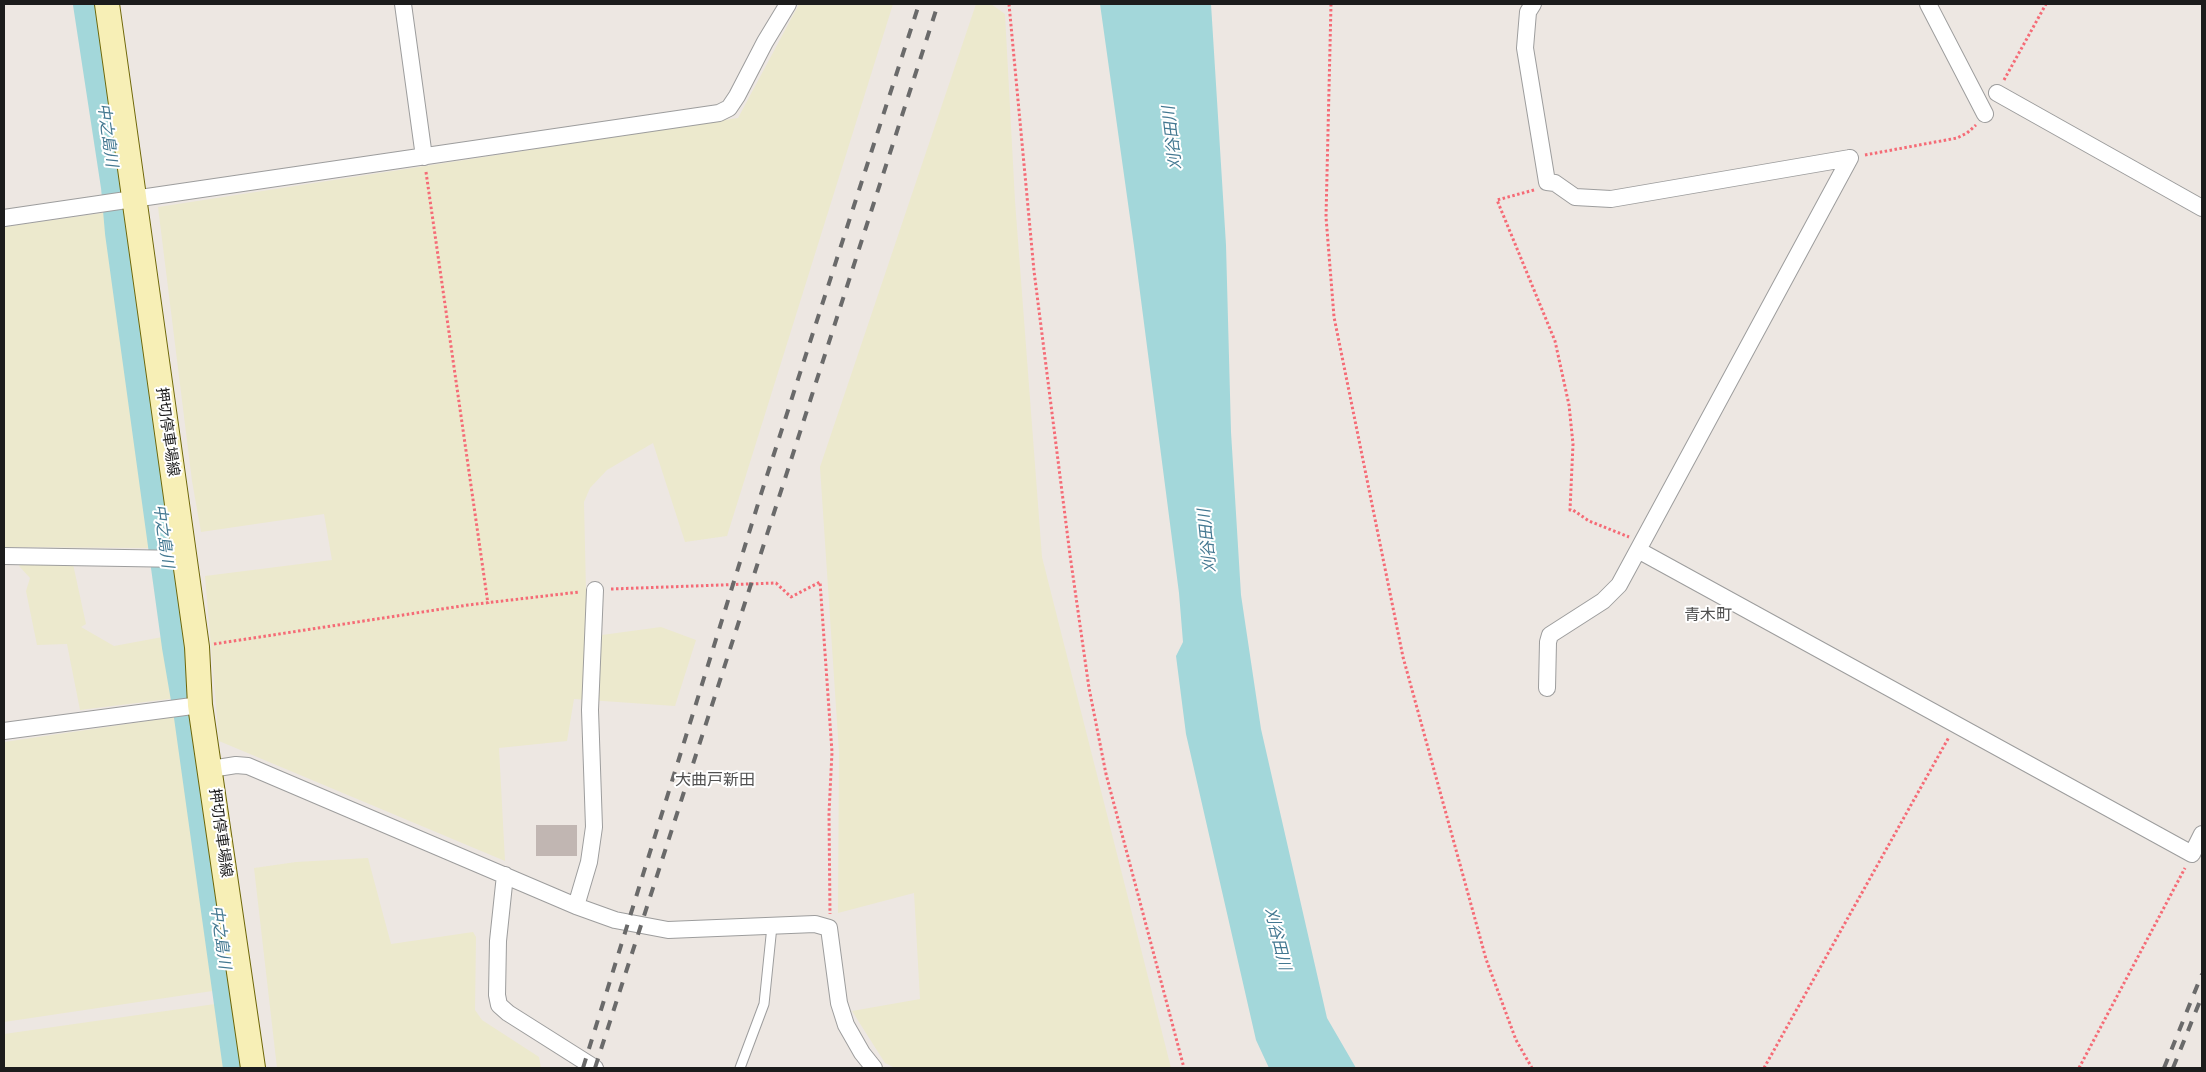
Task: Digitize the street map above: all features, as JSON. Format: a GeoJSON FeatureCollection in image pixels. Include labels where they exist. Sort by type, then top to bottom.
{"type":"FeatureCollection","features":[{"type":"Feature","properties":{"kind":"main road","name":"押切停車場線"},"geometry":{"type":"LineString","coordinates":[[107,4],[136,199],[197,647],[200,705],[253,1068]]}},
{"type":"Feature","properties":{"kind":"street"},"geometry":{"type":"LineString","coordinates":[[404,4],[424,157]]}},
{"type":"Feature","properties":{"kind":"street"},"geometry":{"type":"LineString","coordinates":[[4,218],[719,113],[729,108],[737,96],[764,42],[788,4]]}},
{"type":"Feature","properties":{"kind":"street"},"geometry":{"type":"LineString","coordinates":[[1534,4],[1528,12],[1525,48],[1547,182],[1556,185],[1575,197],[1611,199],[1850,158]]}},
{"type":"Feature","properties":{"kind":"street"},"geometry":{"type":"LineString","coordinates":[[1928,4],[1985,114]]}},
{"type":"Feature","properties":{"kind":"street"},"geometry":{"type":"LineString","coordinates":[[1997,93],[2202,208]]}},
{"type":"Feature","properties":{"kind":"street"},"geometry":{"type":"LineString","coordinates":[[1547,688],[1548,642],[1550,635],[1603,600],[1619,585],[1850,158]]}},
{"type":"Feature","properties":{"kind":"street"},"geometry":{"type":"LineString","coordinates":[[1638,550],[2192,854],[2202,834]]}},
{"type":"Feature","properties":{"kind":"street"},"geometry":{"type":"LineString","coordinates":[[4,556],[185,559]]}},
{"type":"Feature","properties":{"kind":"street"},"geometry":{"type":"LineString","coordinates":[[576,906],[589,862],[594,827],[590,710],[595,590]]}},
{"type":"Feature","properties":{"kind":"street"},"geometry":{"type":"LineString","coordinates":[[4,731],[200,705]]}},
{"type":"Feature","properties":{"kind":"street"},"geometry":{"type":"LineString","coordinates":[[210,768],[236,765],[248,766],[576,906],[615,920],[668,930],[815,924],[829,928],[839,1003],[846,1025],[862,1053],[874,1068]]}},
{"type":"Feature","properties":{"kind":"street"},"geometry":{"type":"LineString","coordinates":[[506,875],[498,941],[497,995],[500,1005],[508,1013],[595,1068]]}},
{"type":"Feature","properties":{"kind":"lane"},"geometry":{"type":"LineString","coordinates":[[740,1068],[764,1004],[772,926]]}},
{"type":"Feature","properties":{"kind":"path"},"geometry":{"type":"LineString","coordinates":[[1009,4],[1034,270],[1089,688],[1106,774],[1184,1068]]}},
{"type":"Feature","properties":{"kind":"path"},"geometry":{"type":"LineString","coordinates":[[1331,4],[1326,218],[1334,318],[1403,657],[1486,958],[1516,1040],[1532,1068]]}},
{"type":"Feature","properties":{"kind":"path"},"geometry":{"type":"LineString","coordinates":[[1997,93],[2046,4]]}},
{"type":"Feature","properties":{"kind":"path"},"geometry":{"type":"LineString","coordinates":[[1850,158],[1957,138],[1967,133],[1985,114]]}},
{"type":"Feature","properties":{"kind":"path"},"geometry":{"type":"LineString","coordinates":[[424,157],[488,604]]}},
{"type":"Feature","properties":{"kind":"path"},"geometry":{"type":"LineString","coordinates":[[1556,185],[1497,200],[1555,341],[1569,405],[1574,444],[1570,510],[1574,510],[1589,520],[1631,538],[1638,550]]}},
{"type":"Feature","properties":{"kind":"path"},"geometry":{"type":"LineString","coordinates":[[197,647],[468,605],[595,590],[776,583],[791,597],[820,582],[832,752],[829,813],[829,928]]}},
{"type":"Feature","properties":{"kind":"path"},"geometry":{"type":"LineString","coordinates":[[1764,1068],[1956,724]]}},
{"type":"Feature","properties":{"kind":"path"},"geometry":{"type":"LineString","coordinates":[[2080,1068],[2192,854]]}},
{"type":"Feature","properties":{"kind":"shaded area"},"geometry":{"type":"Polygon","coordinates":[[[799,4],[893,4],[727,536],[685,542],[653,443],[607,470],[590,488],[584,502],[587,637],[661,627],[696,640],[675,706],[574,699],[567,741],[499,748],[505,861],[219,741],[205,576],[332,560],[324,514],[201,532],[192,481],[158,207],[738,118],[799,4]]]}},
{"type":"Feature","properties":{"kind":"shaded area"},"geometry":{"type":"Polygon","coordinates":[[[976,4],[991,4],[1005,14],[1015,201],[1042,557],[1171,1068],[895,1068],[885,1063],[852,1011],[920,999],[914,893],[838,913],[839,752],[820,467],[976,4]]]}},
{"type":"Feature","properties":{"kind":"shaded area"},"geometry":{"type":"Polygon","coordinates":[[[109,212],[130,360],[153,548],[4,547],[4,227],[109,212]]]}},
{"type":"Feature","properties":{"kind":"shaded area"},"geometry":{"type":"Polygon","coordinates":[[[22,563],[73,564],[86,624],[81,627],[114,646],[168,636],[179,695],[177,698],[80,710],[67,644],[37,645],[26,591],[30,578],[19,566],[22,563]]]}},
{"type":"Feature","properties":{"kind":"shaded area"},"geometry":{"type":"Polygon","coordinates":[[[175,717],[219,990],[4,1022],[4,742],[175,717]]]}},
{"type":"Feature","properties":{"kind":"shaded area"},"geometry":{"type":"Polygon","coordinates":[[[368,858],[391,944],[473,932],[476,937],[475,1010],[482,1020],[539,1057],[541,1068],[277,1068],[254,868],[296,862],[368,858]]]}},
{"type":"Feature","properties":{"kind":"shaded area"},"geometry":{"type":"Polygon","coordinates":[[[215,1004],[224,1068],[4,1068],[4,1034],[215,1004]]]}},
{"type":"Feature","properties":{"kind":"water","name":"刈谷田川"},"geometry":{"type":"Polygon","coordinates":[[[1100,4],[1211,4],[1226,245],[1231,432],[1241,595],[1261,729],[1327,1018],[1356,1068],[1269,1068],[1256,1040],[1186,734],[1176,656],[1183,642],[1179,593],[1134,246],[1100,4]]]}},
{"type":"Feature","properties":{"kind":"building"},"geometry":{"type":"Polygon","coordinates":[[[536,825],[577,825],[577,856],[536,856],[536,825]]]}},
{"type":"Feature","properties":{"kind":"waterway","name":"中之島川"},"geometry":{"type":"LineString","coordinates":[[88,4],[116,187],[120,233],[177,647],[189,717],[238,1068]]}},
{"type":"Feature","properties":{"kind":"railway"},"geometry":{"type":"LineString","coordinates":[[583,1068],[762,491],[919,4]]}},
{"type":"Feature","properties":{"kind":"railway"},"geometry":{"type":"LineString","coordinates":[[595,1068],[938,4]]}},
{"type":"Feature","properties":{"kind":"railway"},"geometry":{"type":"LineString","coordinates":[[2164,1068],[2202,974]]}},
{"type":"Feature","properties":{"kind":"railway"},"geometry":{"type":"LineString","coordinates":[[2173,1068],[2202,996]]}},
{"type":"Feature","properties":{"kind":"district","name":"青木町"},"geometry":{"type":"Point","coordinates":[1708,616]}},
{"type":"Feature","properties":{"kind":"district","name":"大曲戸新田"},"geometry":{"type":"Point","coordinates":[715,781]}}]}
